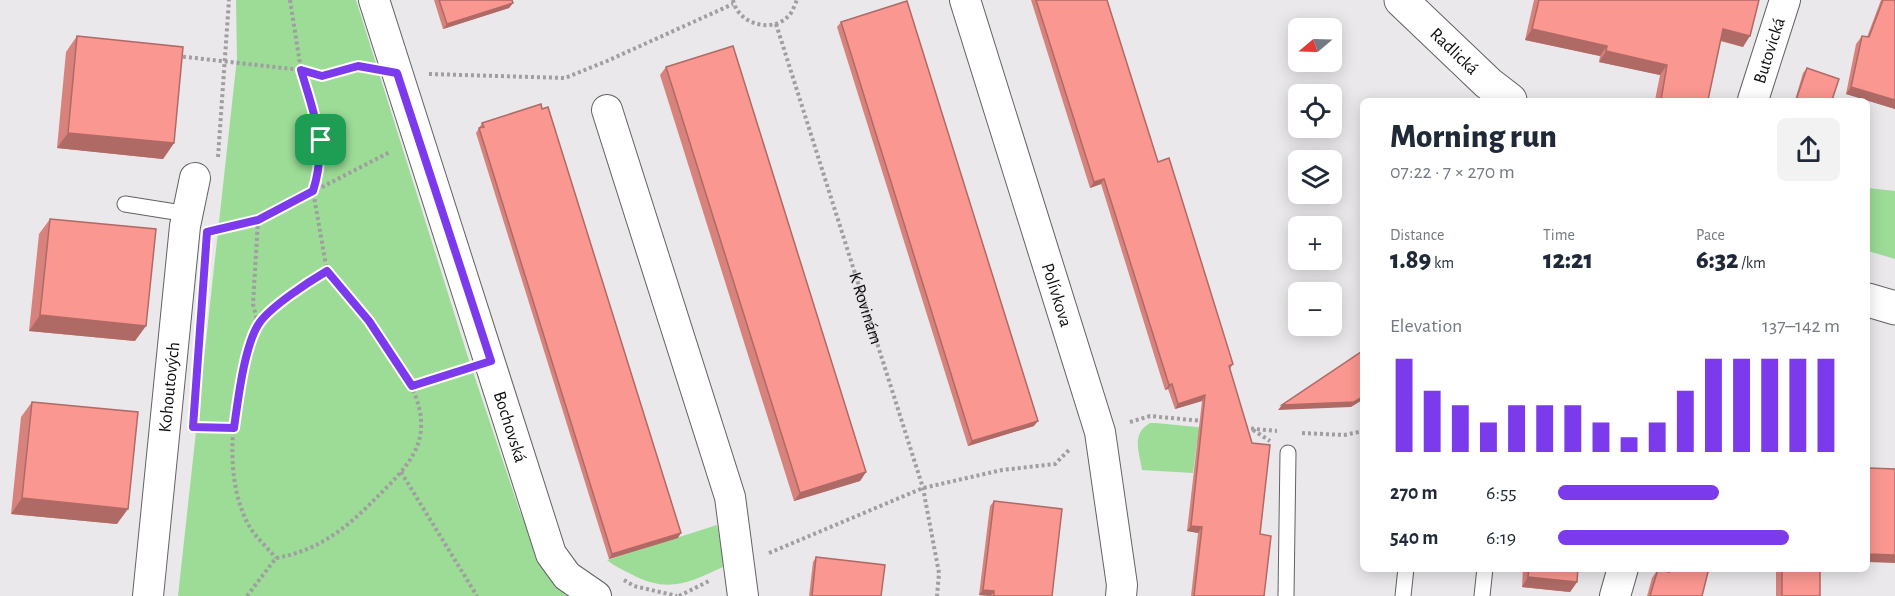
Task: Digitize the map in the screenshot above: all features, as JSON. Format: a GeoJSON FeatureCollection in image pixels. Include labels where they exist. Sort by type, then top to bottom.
{"type":"FeatureCollection","features":[{"type":"Feature","properties":{"kind":"main road","name":"Radlická"},"geometry":{"type":"LineString","coordinates":[[1401,0],[1488,83],[1507,98]]}},
{"type":"Feature","properties":{"kind":"main road"},"geometry":{"type":"LineString","coordinates":[[1870,301],[1895,308]]}},
{"type":"Feature","properties":{"kind":"street","name":"Bochovská"},"geometry":{"type":"LineString","coordinates":[[374,0],[551,554],[567,576],[596,596]]}},
{"type":"Feature","properties":{"kind":"street","name":"Polívkova"},"geometry":{"type":"LineString","coordinates":[[965,0],[1100,432],[1122,585],[1121,596]]}},
{"type":"Feature","properties":{"kind":"street","name":"Butovická"},"geometry":{"type":"LineString","coordinates":[[1754,98],[1785,0]]}},
{"type":"Feature","properties":{"kind":"street"},"geometry":{"type":"LineString","coordinates":[[607,110],[730,497],[741,565],[743,596]]}},
{"type":"Feature","properties":{"kind":"street","name":"Kohoutových"},"geometry":{"type":"LineString","coordinates":[[148,596],[206,171]]}},
{"type":"Feature","properties":{"kind":"street"},"geometry":{"type":"LineString","coordinates":[[1615,596],[1622,572]]}},
{"type":"Feature","properties":{"kind":"lane"},"geometry":{"type":"LineString","coordinates":[[125,204],[198,223]]}},
{"type":"Feature","properties":{"kind":"lane"},"geometry":{"type":"LineString","coordinates":[[1286,596],[1288,453]]}},
{"type":"Feature","properties":{"kind":"lane"},"geometry":{"type":"LineString","coordinates":[[1403,596],[1406,572]]}},
{"type":"Feature","properties":{"kind":"lane"},"geometry":{"type":"LineString","coordinates":[[1482,596],[1485,572]]}},
{"type":"Feature","properties":{"kind":"path"},"geometry":{"type":"LineString","coordinates":[[206,171],[225,61],[229,0]]}},
{"type":"Feature","properties":{"kind":"path"},"geometry":{"type":"LineString","coordinates":[[247,596],[276,558],[296,555],[340,532],[401,472],[412,456],[422,428],[420,407],[412,386],[369,321],[327,271],[313,191],[319,172],[321,140],[301,70],[290,0]]}},
{"type":"Feature","properties":{"kind":"path"},"geometry":{"type":"LineString","coordinates":[[168,55],[301,70],[322,76],[358,66],[397,73],[565,78],[607,62],[733,2],[743,18],[759,26],[776,24],[790,15],[797,0]]}},
{"type":"Feature","properties":{"kind":"path","name":"K Rovinám"},"geometry":{"type":"LineString","coordinates":[[776,24],[923,488],[939,573],[937,596]]}},
{"type":"Feature","properties":{"kind":"path"},"geometry":{"type":"LineString","coordinates":[[198,223],[258,220],[392,151],[420,144]]}},
{"type":"Feature","properties":{"kind":"path"},"geometry":{"type":"LineString","coordinates":[[258,220],[253,303],[258,324],[241,380],[234,428],[233,459],[236,484],[247,523],[276,558]]}},
{"type":"Feature","properties":{"kind":"path"},"geometry":{"type":"LineString","coordinates":[[258,324],[306,283],[327,271]]}},
{"type":"Feature","properties":{"kind":"path"},"geometry":{"type":"LineString","coordinates":[[412,386],[491,361]]}},
{"type":"Feature","properties":{"kind":"path"},"geometry":{"type":"LineString","coordinates":[[1124,424],[1150,416],[1210,423]]}},
{"type":"Feature","properties":{"kind":"path"},"geometry":{"type":"LineString","coordinates":[[193,427],[234,428]]}},
{"type":"Feature","properties":{"kind":"path"},"geometry":{"type":"LineString","coordinates":[[1241,428],[1286,432]]}},
{"type":"Feature","properties":{"kind":"path"},"geometry":{"type":"LineString","coordinates":[[1298,432],[1344,435],[1360,432]]}},
{"type":"Feature","properties":{"kind":"path"},"geometry":{"type":"LineString","coordinates":[[679,596],[741,565],[923,488],[1002,470],[1055,464],[1075,444]]}},
{"type":"Feature","properties":{"kind":"path"},"geometry":{"type":"LineString","coordinates":[[401,472],[477,596]]}},
{"type":"Feature","properties":{"kind":"green space"},"geometry":{"type":"Polygon","coordinates":[[[236,0],[356,0],[467,354],[519,509],[544,568],[570,596],[178,596],[237,58],[236,0]]]}},
{"type":"Feature","properties":{"kind":"green space"},"geometry":{"type":"Polygon","coordinates":[[[1870,188],[1895,191],[1895,259],[1870,252],[1870,188]]]}},
{"type":"Feature","properties":{"kind":"green space"},"geometry":{"type":"Polygon","coordinates":[[[1150,423],[1217,429],[1197,443],[1193,473],[1142,470],[1138,438],[1144,427],[1150,423]]]}},
{"type":"Feature","properties":{"kind":"green space"},"geometry":{"type":"Polygon","coordinates":[[[717,525],[725,566],[689,581],[668,585],[656,584],[631,574],[607,560],[717,525]]]}},
{"type":"Feature","properties":{"kind":"building"},"geometry":{"type":"Polygon","coordinates":[[[439,0],[512,0],[513,3],[447,24],[439,0]]]}},
{"type":"Feature","properties":{"kind":"building"},"geometry":{"type":"Polygon","coordinates":[[[1036,0],[1107,0],[1158,162],[1169,158],[1233,364],[1229,366],[1252,443],[1270,445],[1260,534],[1271,536],[1264,596],[1194,596],[1202,527],[1191,526],[1205,395],[1178,404],[1172,384],[1169,385],[1104,179],[1094,182],[1036,0]]]}},
{"type":"Feature","properties":{"kind":"building"},"geometry":{"type":"Polygon","coordinates":[[[1539,0],[1759,0],[1750,36],[1723,29],[1708,98],[1661,98],[1667,65],[1606,51],[1607,46],[1532,29],[1539,0]]]}},
{"type":"Feature","properties":{"kind":"building"},"geometry":{"type":"Polygon","coordinates":[[[1883,0],[1895,0],[1895,100],[1851,87],[1862,36],[1869,37],[1883,0]]]}},
{"type":"Feature","properties":{"kind":"building"},"geometry":{"type":"Polygon","coordinates":[[[907,1],[1038,421],[972,441],[841,22],[907,1]]]}},
{"type":"Feature","properties":{"kind":"building"},"geometry":{"type":"Polygon","coordinates":[[[77,36],[183,47],[174,143],[68,133],[77,36]]]}},
{"type":"Feature","properties":{"kind":"building"},"geometry":{"type":"Polygon","coordinates":[[[733,46],[866,472],[800,493],[666,67],[733,46]]]}},
{"type":"Feature","properties":{"kind":"building"},"geometry":{"type":"Polygon","coordinates":[[[1807,68],[1839,79],[1833,98],[1797,98],[1807,68]]]}},
{"type":"Feature","properties":{"kind":"building"},"geometry":{"type":"Polygon","coordinates":[[[541,104],[542,109],[548,107],[681,533],[612,554],[479,128],[484,127],[482,123],[541,104]]]}},
{"type":"Feature","properties":{"kind":"building"},"geometry":{"type":"Polygon","coordinates":[[[50,219],[156,229],[146,326],[40,315],[50,219]]]}},
{"type":"Feature","properties":{"kind":"building"},"geometry":{"type":"Polygon","coordinates":[[[1360,353],[1360,398],[1354,402],[1282,405],[1360,353]]]}},
{"type":"Feature","properties":{"kind":"building"},"geometry":{"type":"Polygon","coordinates":[[[32,402],[138,412],[128,509],[22,498],[32,402]]]}},
{"type":"Feature","properties":{"kind":"building"},"geometry":{"type":"Polygon","coordinates":[[[1870,468],[1895,469],[1895,555],[1870,554],[1870,468]]]}},
{"type":"Feature","properties":{"kind":"building"},"geometry":{"type":"Polygon","coordinates":[[[994,501],[1062,509],[1052,596],[994,596],[994,591],[983,590],[994,501]]]}},
{"type":"Feature","properties":{"kind":"building"},"geometry":{"type":"Polygon","coordinates":[[[816,557],[885,565],[881,596],[812,596],[816,557]]]}},
{"type":"Feature","properties":{"kind":"building"},"geometry":{"type":"Polygon","coordinates":[[[1529,572],[1578,572],[1577,582],[1528,577],[1529,572]]]}},
{"type":"Feature","properties":{"kind":"building"},"geometry":{"type":"Polygon","coordinates":[[[1657,572],[1708,572],[1702,596],[1650,596],[1657,572]]]}},
{"type":"Feature","properties":{"kind":"building"},"geometry":{"type":"Polygon","coordinates":[[[1782,572],[1820,572],[1820,596],[1782,596],[1782,572]]]}},
{"type":"Feature","properties":{"kind":"route"},"geometry":{"type":"LineString","coordinates":[[358,66],[397,73],[491,361],[412,386],[369,321],[327,271],[306,283],[258,324],[241,380],[234,428],[193,427],[207,232],[258,220],[313,191],[319,172],[321,140],[301,70],[322,76],[358,66]]}}]}
